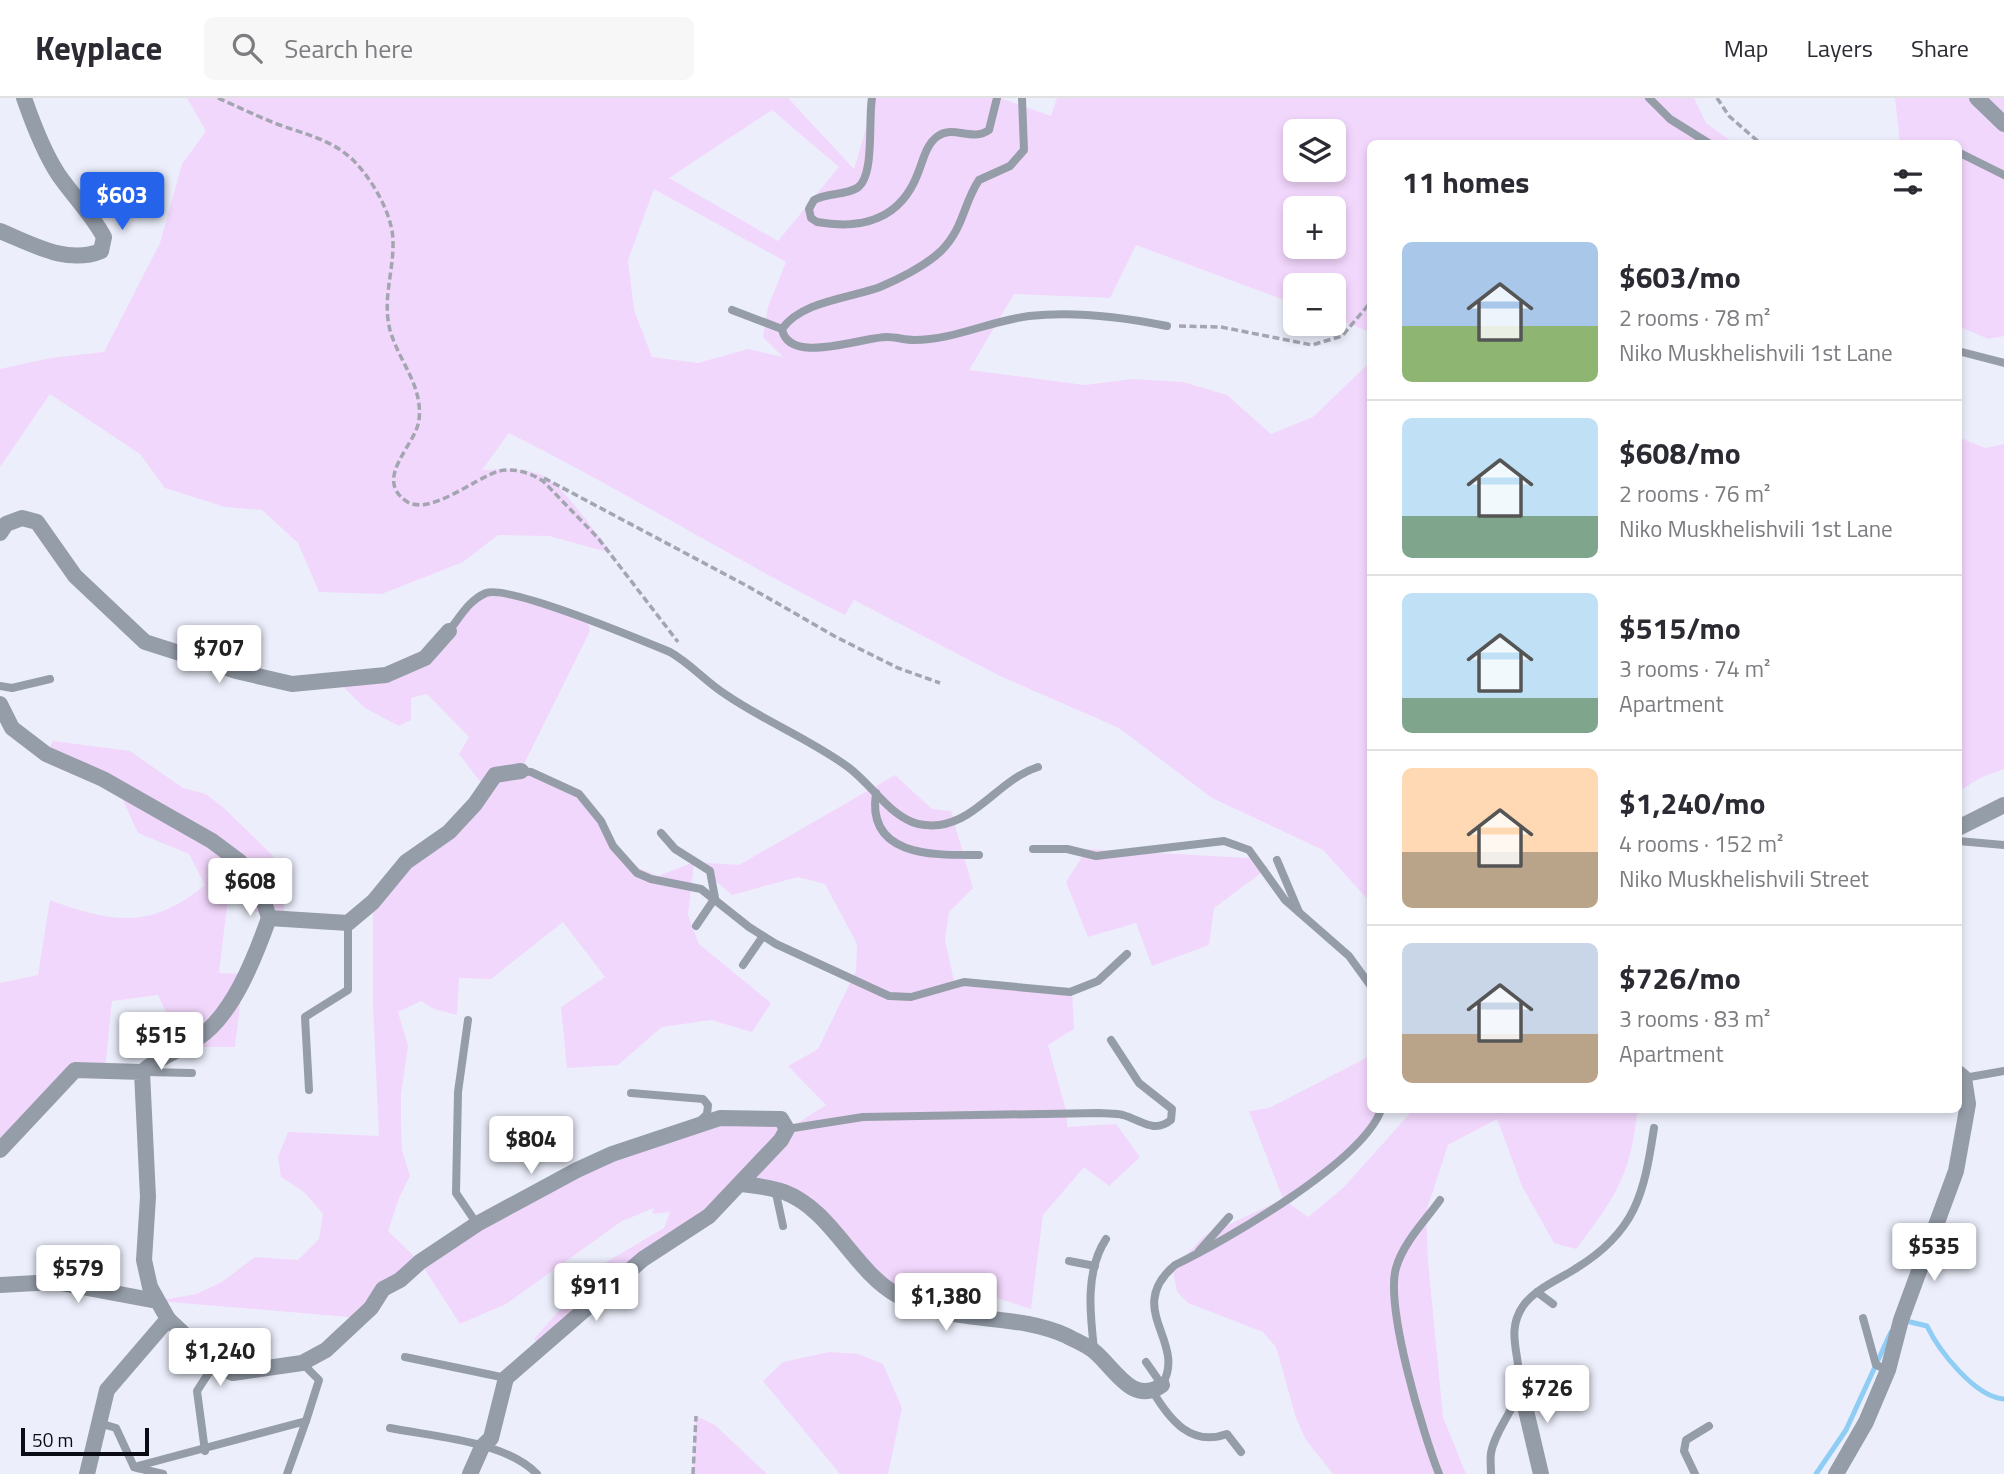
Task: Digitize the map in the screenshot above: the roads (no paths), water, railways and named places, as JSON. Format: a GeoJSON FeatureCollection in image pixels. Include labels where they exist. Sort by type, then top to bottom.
{"type":"FeatureCollection","features":[{"type":"Feature","properties":{"kind":"street"},"geometry":{"type":"LineString","coordinates":[[0,231],[51,253],[88,257],[102,251],[104,237],[90,212],[58,174],[36,131],[24,98]]}},
{"type":"Feature","properties":{"kind":"street"},"geometry":{"type":"LineString","coordinates":[[1977,98],[2004,124]]}},
{"type":"Feature","properties":{"kind":"street"},"geometry":{"type":"LineString","coordinates":[[0,533],[6,524],[22,518],[37,522],[75,576],[145,642],[236,671],[292,684],[386,675],[425,658],[449,631]]}},
{"type":"Feature","properties":{"kind":"street"},"geometry":{"type":"LineString","coordinates":[[0,704],[12,728],[46,754],[103,779],[212,841],[240,862],[260,889],[269,918],[259,945],[215,1025],[183,1047],[161,1056],[142,1072],[75,1070],[0,1150]]}},
{"type":"Feature","properties":{"kind":"street"},"geometry":{"type":"LineString","coordinates":[[269,918],[348,923],[373,902],[406,862],[449,832],[475,804],[495,775],[521,771]]}},
{"type":"Feature","properties":{"kind":"street"},"geometry":{"type":"LineString","coordinates":[[1962,826],[2004,805]]}},
{"type":"Feature","properties":{"kind":"street"},"geometry":{"type":"LineString","coordinates":[[142,1072],[148,1197],[144,1259],[149,1287],[168,1319],[215,1363],[233,1373],[302,1363],[326,1350],[371,1308],[383,1289],[477,1224],[577,1170],[690,1126],[720,1118],[757,1116],[781,1119],[787,1129],[741,1184],[709,1216],[643,1259],[506,1378],[491,1438],[482,1447],[470,1474]]}},
{"type":"Feature","properties":{"kind":"street"},"geometry":{"type":"LineString","coordinates":[[1836,1474],[1866,1422],[1888,1370],[1901,1320],[1956,1171],[1968,1104],[1962,1079]]}},
{"type":"Feature","properties":{"kind":"street"},"geometry":{"type":"LineString","coordinates":[[741,1184],[775,1189],[804,1203],[876,1279],[916,1306],[939,1314],[1046,1329],[1094,1351],[1131,1388],[1141,1393],[1157,1388]]}},
{"type":"Feature","properties":{"kind":"street"},"geometry":{"type":"LineString","coordinates":[[0,1285],[55,1282],[157,1301]]}},
{"type":"Feature","properties":{"kind":"street"},"geometry":{"type":"LineString","coordinates":[[87,1474],[107,1390],[168,1319]]}},
{"type":"Feature","properties":{"kind":"street"},"geometry":{"type":"LineString","coordinates":[[1520,1385],[1541,1474]]}},
{"type":"Feature","properties":{"kind":"lane"},"geometry":{"type":"LineString","coordinates":[[872,98],[867,140],[870,166],[866,178],[859,187],[814,200],[809,209],[811,218],[817,222],[870,220],[892,212],[914,184],[927,149],[935,137],[950,132],[976,137],[983,134],[989,130],[997,98]]}},
{"type":"Feature","properties":{"kind":"lane"},"geometry":{"type":"LineString","coordinates":[[782,329],[787,321],[807,311],[879,287],[906,274],[942,250],[957,232],[979,180],[1010,166],[1024,150],[1022,98]]}},
{"type":"Feature","properties":{"kind":"lane"},"geometry":{"type":"LineString","coordinates":[[1649,98],[1670,119],[1704,140]]}},
{"type":"Feature","properties":{"kind":"lane"},"geometry":{"type":"LineString","coordinates":[[1962,154],[2004,175]]}},
{"type":"Feature","properties":{"kind":"lane"},"geometry":{"type":"LineString","coordinates":[[732,310],[782,329],[789,344],[810,348],[888,337],[915,340],[943,336],[1029,316],[1131,319],[1167,326]]}},
{"type":"Feature","properties":{"kind":"lane"},"geometry":{"type":"LineString","coordinates":[[1962,352],[2004,363]]}},
{"type":"Feature","properties":{"kind":"lane"},"geometry":{"type":"LineString","coordinates":[[449,631],[472,601],[489,592],[517,594],[626,634],[690,663],[725,694],[831,755],[894,812],[915,824],[937,826],[961,820],[1013,778],[1038,767]]}},
{"type":"Feature","properties":{"kind":"lane"},"geometry":{"type":"LineString","coordinates":[[0,686],[12,688],[50,679]]}},
{"type":"Feature","properties":{"kind":"lane"},"geometry":{"type":"LineString","coordinates":[[521,771],[531,772],[579,794],[596,813],[618,853],[637,873],[651,879],[701,889],[763,936],[890,996],[911,997],[964,982],[1070,992],[1098,981],[1127,954]]}},
{"type":"Feature","properties":{"kind":"lane"},"geometry":{"type":"LineString","coordinates":[[876,793],[877,817],[886,835],[895,843],[922,854],[979,855]]}},
{"type":"Feature","properties":{"kind":"lane"},"geometry":{"type":"LineString","coordinates":[[661,833],[676,849],[710,871],[715,898],[696,926]]}},
{"type":"Feature","properties":{"kind":"lane"},"geometry":{"type":"LineString","coordinates":[[1033,849],[1067,849],[1096,856],[1224,841],[1238,844],[1256,858],[1272,886],[1300,915],[1349,956],[1367,981]]}},
{"type":"Feature","properties":{"kind":"lane"},"geometry":{"type":"LineString","coordinates":[[1962,841],[2004,845]]}},
{"type":"Feature","properties":{"kind":"lane"},"geometry":{"type":"LineString","coordinates":[[1277,860],[1300,915]]}},
{"type":"Feature","properties":{"kind":"lane"},"geometry":{"type":"LineString","coordinates":[[309,1090],[305,1017],[348,990],[348,923]]}},
{"type":"Feature","properties":{"kind":"lane"},"geometry":{"type":"LineString","coordinates":[[743,965],[763,936]]}},
{"type":"Feature","properties":{"kind":"lane"},"geometry":{"type":"LineString","coordinates":[[468,1020],[458,1092],[456,1193],[477,1224]]}},
{"type":"Feature","properties":{"kind":"lane"},"geometry":{"type":"LineString","coordinates":[[787,1129],[863,1117],[1099,1113],[1122,1115],[1152,1127],[1163,1127],[1171,1120],[1172,1109],[1139,1083],[1111,1040]]}},
{"type":"Feature","properties":{"kind":"lane"},"geometry":{"type":"LineString","coordinates":[[1962,1075],[2004,1071]]}},
{"type":"Feature","properties":{"kind":"lane"},"geometry":{"type":"LineString","coordinates":[[142,1072],[192,1073]]}},
{"type":"Feature","properties":{"kind":"lane"},"geometry":{"type":"LineString","coordinates":[[631,1093],[703,1099],[708,1105],[707,1114],[690,1126]]}},
{"type":"Feature","properties":{"kind":"lane"},"geometry":{"type":"LineString","coordinates":[[1157,1388],[1168,1375],[1169,1361],[1155,1315],[1154,1291],[1162,1276],[1175,1265],[1196,1255],[1317,1180],[1366,1138],[1379,1113]]}},
{"type":"Feature","properties":{"kind":"lane"},"geometry":{"type":"LineString","coordinates":[[1491,1474],[1491,1452],[1520,1385],[1513,1337],[1515,1322],[1523,1306],[1537,1292],[1593,1258],[1633,1216],[1641,1196],[1654,1128]]}},
{"type":"Feature","properties":{"kind":"lane"},"geometry":{"type":"LineString","coordinates":[[775,1189],[783,1226]]}},
{"type":"Feature","properties":{"kind":"lane"},"geometry":{"type":"LineString","coordinates":[[1439,1474],[1408,1371],[1395,1301],[1396,1269],[1406,1247],[1440,1200]]}},
{"type":"Feature","properties":{"kind":"lane"},"geometry":{"type":"LineString","coordinates":[[1196,1255],[1229,1217]]}},
{"type":"Feature","properties":{"kind":"lane"},"geometry":{"type":"LineString","coordinates":[[1094,1351],[1091,1298],[1095,1266],[1106,1240]]}},
{"type":"Feature","properties":{"kind":"lane"},"geometry":{"type":"LineString","coordinates":[[1069,1261],[1095,1266]]}},
{"type":"Feature","properties":{"kind":"lane"},"geometry":{"type":"LineString","coordinates":[[1537,1292],[1553,1304]]}},
{"type":"Feature","properties":{"kind":"lane"},"geometry":{"type":"LineString","coordinates":[[1863,1318],[1876,1365],[1888,1370]]}},
{"type":"Feature","properties":{"kind":"lane"},"geometry":{"type":"LineString","coordinates":[[405,1357],[506,1378]]}},
{"type":"Feature","properties":{"kind":"lane"},"geometry":{"type":"LineString","coordinates":[[1146,1362],[1179,1427],[1198,1437],[1213,1439],[1227,1434],[1241,1452]]}},
{"type":"Feature","properties":{"kind":"lane"},"geometry":{"type":"LineString","coordinates":[[205,1451],[197,1391],[215,1363]]}},
{"type":"Feature","properties":{"kind":"lane"},"geometry":{"type":"LineString","coordinates":[[287,1474],[319,1380],[302,1363]]}},
{"type":"Feature","properties":{"kind":"lane"},"geometry":{"type":"LineString","coordinates":[[134,1467],[205,1451],[306,1421]]}},
{"type":"Feature","properties":{"kind":"lane"},"geometry":{"type":"LineString","coordinates":[[99,1423],[116,1428],[134,1467]]}},
{"type":"Feature","properties":{"kind":"lane"},"geometry":{"type":"LineString","coordinates":[[1695,1474],[1684,1451],[1686,1440],[1709,1426]]}},
{"type":"Feature","properties":{"kind":"lane"},"geometry":{"type":"LineString","coordinates":[[390,1428],[482,1447],[521,1459],[537,1474]]}},
{"type":"Feature","properties":{"kind":"lane"},"geometry":{"type":"LineString","coordinates":[[134,1467],[163,1474]]}},
{"type":"Feature","properties":{"kind":"waterway"},"geometry":{"type":"LineString","coordinates":[[1902,1320],[1927,1326],[1949,1360],[1970,1382],[1981,1390],[2004,1399]]}},
{"type":"Feature","properties":{"kind":"waterway"},"geometry":{"type":"LineString","coordinates":[[1816,1474],[1846,1430],[1891,1332]]}}]}
